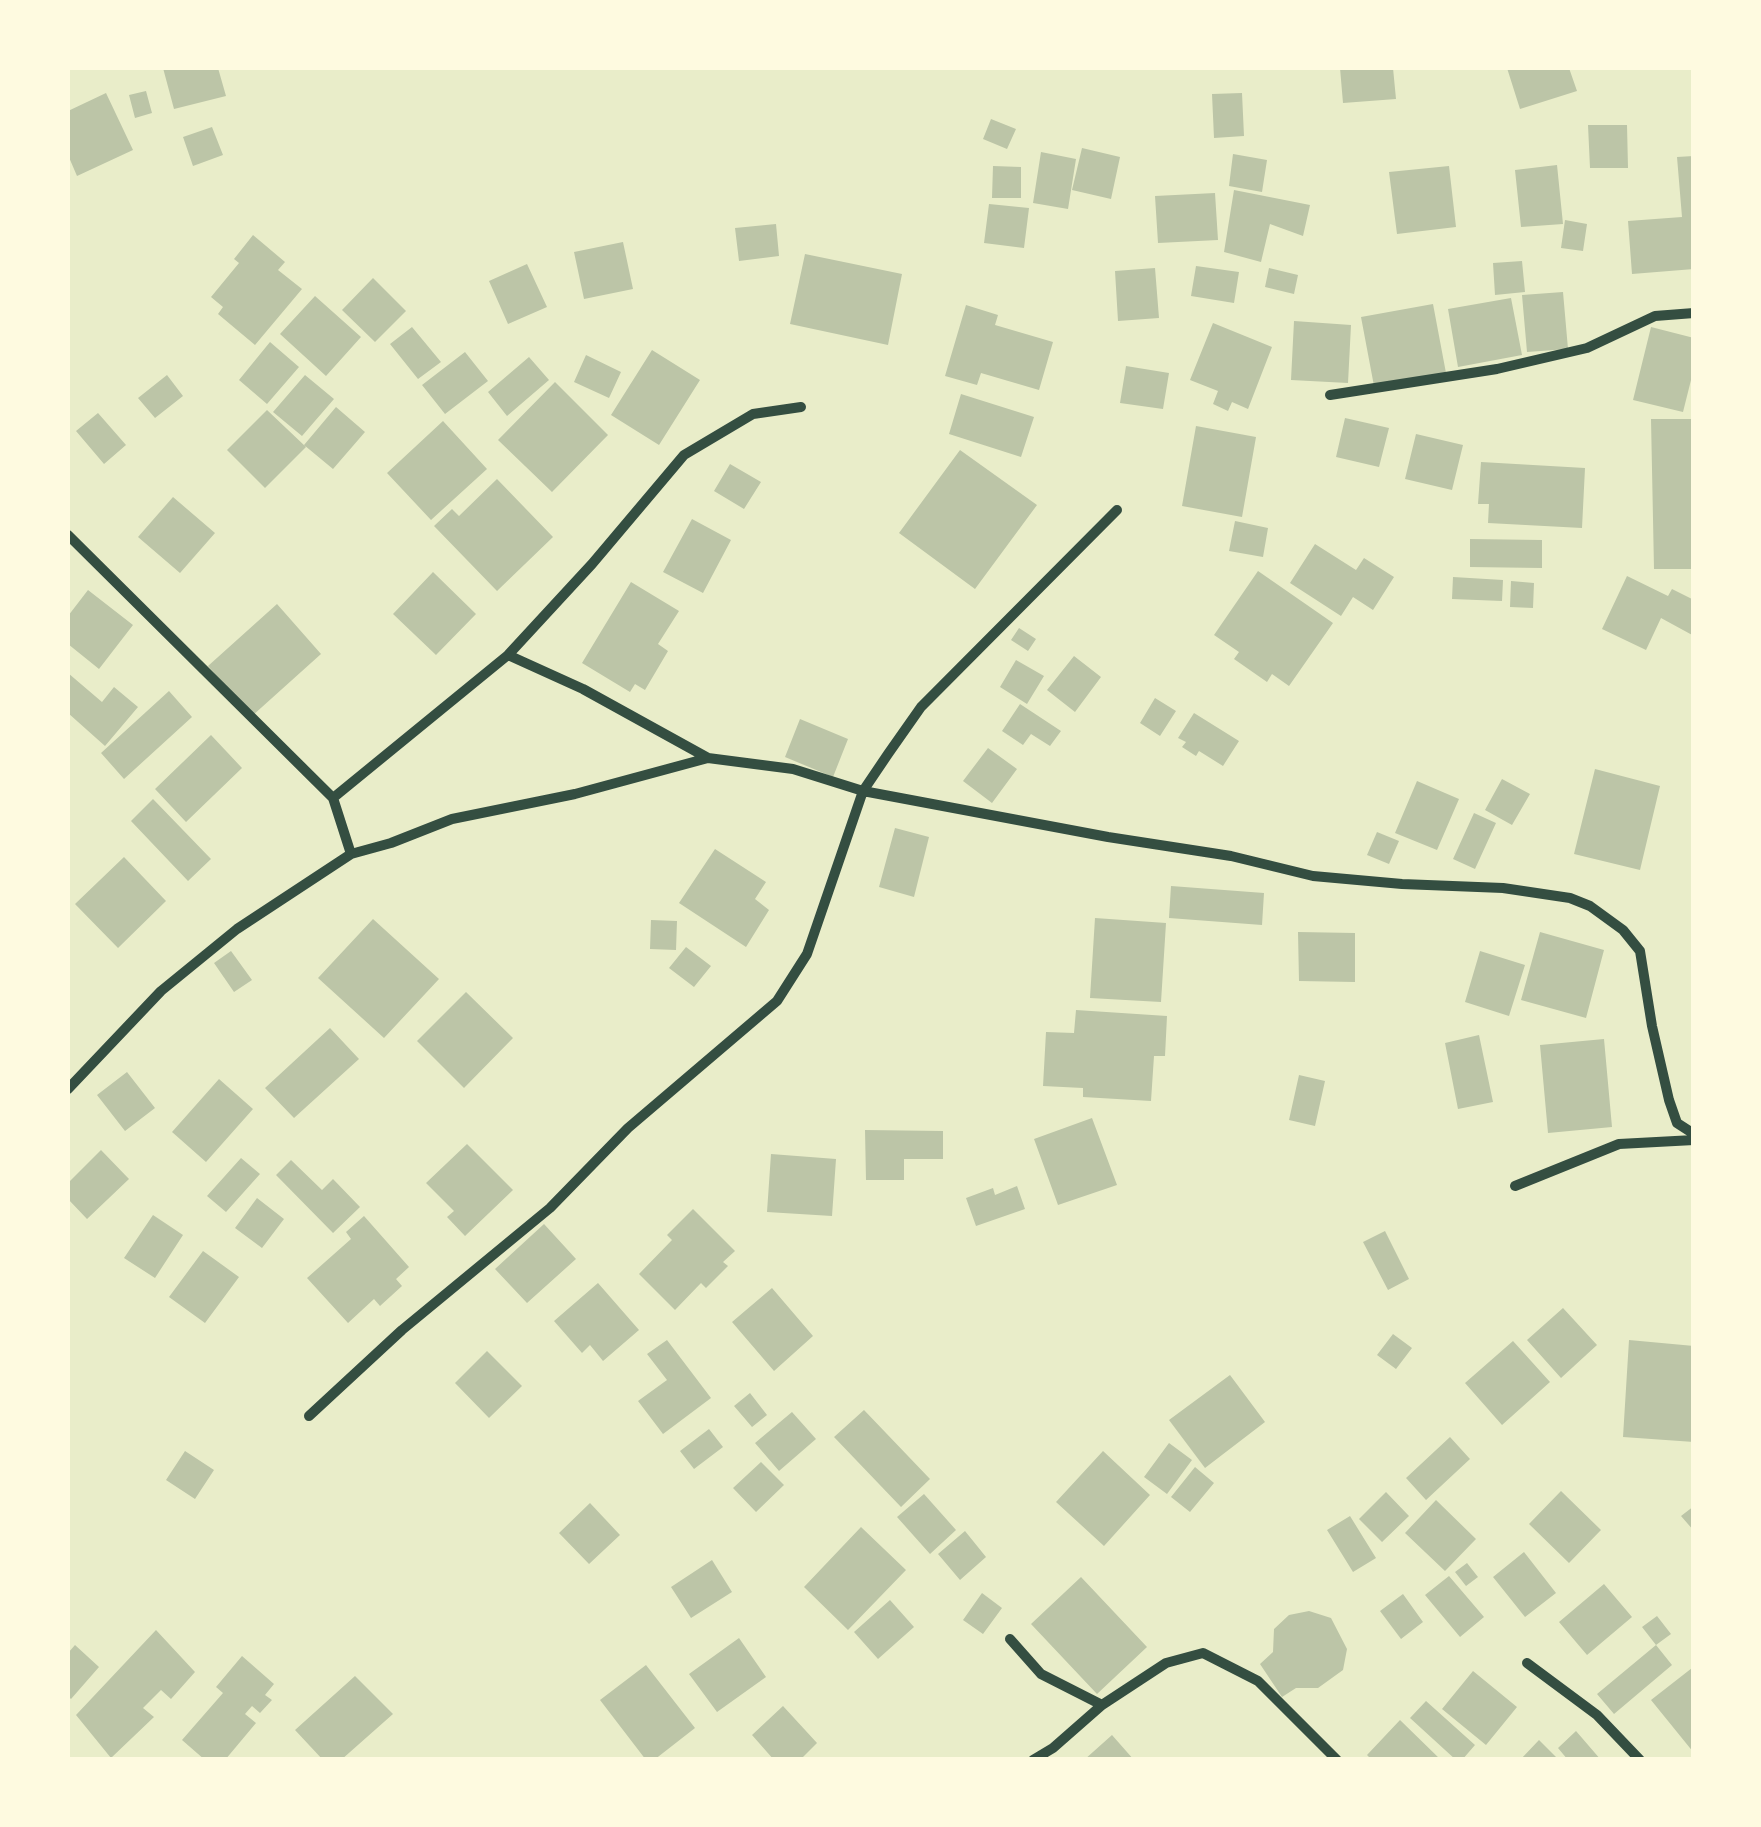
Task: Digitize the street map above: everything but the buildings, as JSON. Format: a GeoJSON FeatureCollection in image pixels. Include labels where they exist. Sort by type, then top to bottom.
{"type":"FeatureCollection","features":[{"type":"Feature","properties":{"kind":"street"},"geometry":{"type":"LineString","coordinates":[[1330,395],[1497,369],[1587,348],[1655,316],[1694,313]]}},
{"type":"Feature","properties":{"kind":"street"},"geometry":{"type":"LineString","coordinates":[[334,798],[508,655],[684,455],[753,414],[801,406]]}},
{"type":"Feature","properties":{"kind":"street"},"geometry":{"type":"LineString","coordinates":[[308,1416],[402,1330],[550,1208],[628,1128],[778,1001],[807,954],[863,791],[921,707],[1117,510]]}},
{"type":"Feature","properties":{"kind":"street"},"geometry":{"type":"LineString","coordinates":[[68,535],[334,798],[351,854]]}},
{"type":"Feature","properties":{"kind":"street"},"geometry":{"type":"LineString","coordinates":[[508,655],[583,689],[708,758]]}},
{"type":"Feature","properties":{"kind":"street"},"geometry":{"type":"LineString","coordinates":[[68,1089],[160,991],[237,929],[351,854],[391,844],[452,819],[575,794],[708,758],[793,768],[863,791],[1231,856],[1314,876],[1502,888],[1570,898],[1590,906],[1623,930],[1640,951],[1669,1100],[1677,1123],[1694,1137]]}},
{"type":"Feature","properties":{"kind":"street"},"geometry":{"type":"LineString","coordinates":[[1514,1186],[1618,1144],[1694,1137]]}},
{"type":"Feature","properties":{"kind":"street"},"geometry":{"type":"LineString","coordinates":[[1010,1639],[1041,1674],[1102,1705]]}},
{"type":"Feature","properties":{"kind":"street"},"geometry":{"type":"LineString","coordinates":[[1033,1760],[1053,1748],[1102,1705],[1166,1662],[1203,1654],[1258,1681],[1337,1760]]}},
{"type":"Feature","properties":{"kind":"street"},"geometry":{"type":"LineString","coordinates":[[1527,1663],[1598,1714],[1640,1760]]}}]}
